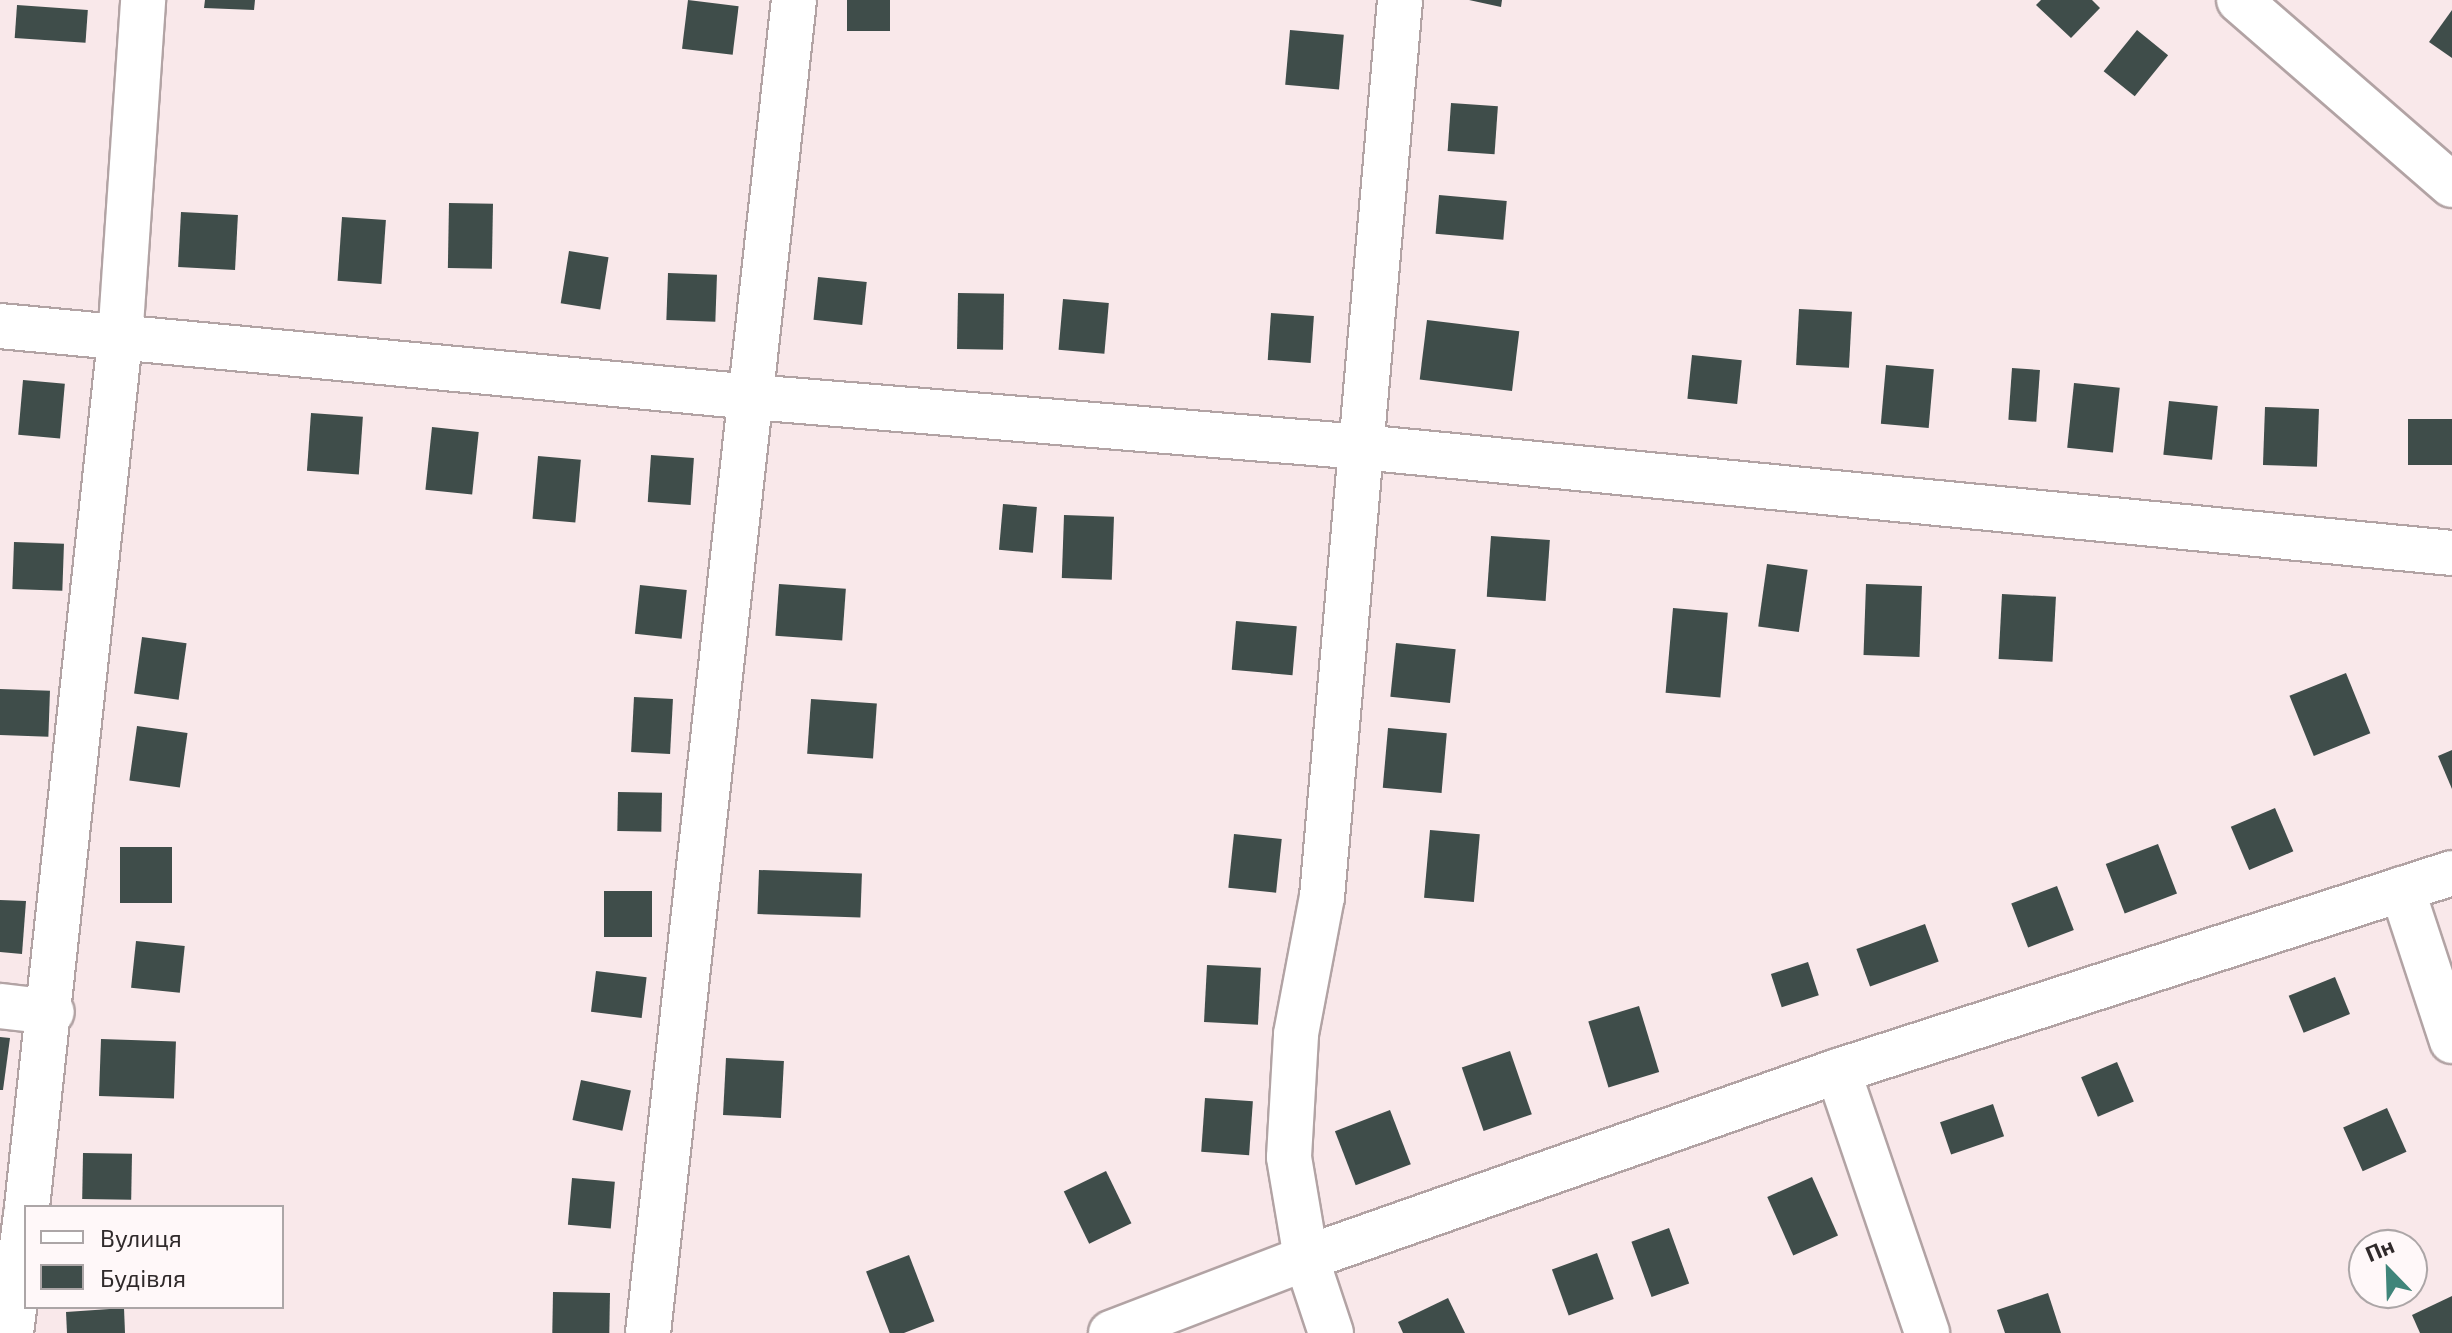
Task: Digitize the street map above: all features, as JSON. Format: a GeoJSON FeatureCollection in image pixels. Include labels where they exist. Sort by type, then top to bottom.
{"type":"FeatureCollection","features":[{"type":"Feature","properties":{"kind":"street"},"geometry":{"type":"LineString","coordinates":[[27,1205],[52,1012],[120,340],[143,0]]}},
{"type":"Feature","properties":{"kind":"street"},"geometry":{"type":"LineString","coordinates":[[648,1333],[794,0]]}},
{"type":"Feature","properties":{"kind":"street"},"geometry":{"type":"LineString","coordinates":[[1331,1333],[1306,1258],[1289,1157],[1296,1034],[1322,897],[1400,0]]}},
{"type":"Feature","properties":{"kind":"street"},"geometry":{"type":"LineString","coordinates":[[2239,0],[2452,185]]}},
{"type":"Feature","properties":{"kind":"street"},"geometry":{"type":"LineString","coordinates":[[0,326],[120,340],[752,397],[1361,447],[2452,553]]}},
{"type":"Feature","properties":{"kind":"street"},"geometry":{"type":"LineString","coordinates":[[1111,1333],[1306,1258],[1838,1071],[2452,873]]}},
{"type":"Feature","properties":{"kind":"street"},"geometry":{"type":"LineString","coordinates":[[2402,889],[2452,1041]]}},
{"type":"Feature","properties":{"kind":"street"},"geometry":{"type":"LineString","coordinates":[[0,1006],[52,1012]]}},
{"type":"Feature","properties":{"kind":"street"},"geometry":{"type":"LineString","coordinates":[[1838,1071],[1927,1333]]}},
{"type":"Feature","properties":{"kind":"street"},"geometry":{"type":"LineString","coordinates":[[11,1333],[24,1231]]}},
{"type":"Feature","properties":{"kind":"building"},"geometry":{"type":"Polygon","coordinates":[[[205,0],[255,0],[254,10],[204,8],[205,0]]]}},
{"type":"Feature","properties":{"kind":"building"},"geometry":{"type":"Polygon","coordinates":[[[688,0],[739,6],[733,55],[682,49],[688,0]]]}},
{"type":"Feature","properties":{"kind":"building"},"geometry":{"type":"Polygon","coordinates":[[[847,0],[890,0],[890,31],[847,31],[847,0]]]}},
{"type":"Feature","properties":{"kind":"building"},"geometry":{"type":"Polygon","coordinates":[[[1469,0],[1502,0],[1501,7],[1469,0]]]}},
{"type":"Feature","properties":{"kind":"building"},"geometry":{"type":"Polygon","coordinates":[[[2041,0],[2092,0],[2100,8],[2071,38],[2036,5],[2041,0]]]}},
{"type":"Feature","properties":{"kind":"building"},"geometry":{"type":"Polygon","coordinates":[[[17,5],[88,10],[86,43],[15,38],[17,5]]]}},
{"type":"Feature","properties":{"kind":"building"},"geometry":{"type":"Polygon","coordinates":[[[2452,10],[2452,58],[2429,42],[2452,10]]]}},
{"type":"Feature","properties":{"kind":"building"},"geometry":{"type":"Polygon","coordinates":[[[1290,30],[1344,35],[1339,89],[1285,85],[1290,30]]]}},
{"type":"Feature","properties":{"kind":"building"},"geometry":{"type":"Polygon","coordinates":[[[2137,30],[2168,55],[2135,96],[2104,71],[2137,30]]]}},
{"type":"Feature","properties":{"kind":"building"},"geometry":{"type":"Polygon","coordinates":[[[1451,103],[1498,106],[1495,154],[1448,151],[1451,103]]]}},
{"type":"Feature","properties":{"kind":"building"},"geometry":{"type":"Polygon","coordinates":[[[1439,195],[1507,201],[1503,240],[1436,234],[1439,195]]]}},
{"type":"Feature","properties":{"kind":"building"},"geometry":{"type":"Polygon","coordinates":[[[449,203],[493,204],[492,269],[448,268],[449,203]]]}},
{"type":"Feature","properties":{"kind":"building"},"geometry":{"type":"Polygon","coordinates":[[[181,212],[238,215],[235,270],[178,267],[181,212]]]}},
{"type":"Feature","properties":{"kind":"building"},"geometry":{"type":"Polygon","coordinates":[[[342,217],[386,220],[381,284],[338,281],[342,217]]]}},
{"type":"Feature","properties":{"kind":"building"},"geometry":{"type":"Polygon","coordinates":[[[569,251],[609,257],[600,310],[561,303],[569,251]]]}},
{"type":"Feature","properties":{"kind":"building"},"geometry":{"type":"Polygon","coordinates":[[[668,273],[717,275],[715,322],[666,320],[668,273]]]}},
{"type":"Feature","properties":{"kind":"building"},"geometry":{"type":"Polygon","coordinates":[[[818,277],[867,282],[862,325],[814,320],[818,277]]]}},
{"type":"Feature","properties":{"kind":"building"},"geometry":{"type":"Polygon","coordinates":[[[958,293],[1004,294],[1003,350],[957,349],[958,293]]]}},
{"type":"Feature","properties":{"kind":"building"},"geometry":{"type":"Polygon","coordinates":[[[1063,299],[1109,303],[1104,354],[1059,350],[1063,299]]]}},
{"type":"Feature","properties":{"kind":"building"},"geometry":{"type":"Polygon","coordinates":[[[1799,309],[1852,312],[1849,368],[1796,365],[1799,309]]]}},
{"type":"Feature","properties":{"kind":"building"},"geometry":{"type":"Polygon","coordinates":[[[1271,313],[1314,316],[1311,363],[1268,360],[1271,313]]]}},
{"type":"Feature","properties":{"kind":"building"},"geometry":{"type":"Polygon","coordinates":[[[1427,320],[1519,331],[1512,391],[1420,380],[1427,320]]]}},
{"type":"Feature","properties":{"kind":"building"},"geometry":{"type":"Polygon","coordinates":[[[1692,355],[1742,360],[1737,404],[1687,399],[1692,355]]]}},
{"type":"Feature","properties":{"kind":"building"},"geometry":{"type":"Polygon","coordinates":[[[1886,365],[1934,369],[1929,428],[1881,424],[1886,365]]]}},
{"type":"Feature","properties":{"kind":"building"},"geometry":{"type":"Polygon","coordinates":[[[2012,368],[2040,370],[2036,422],[2008,420],[2012,368]]]}},
{"type":"Feature","properties":{"kind":"building"},"geometry":{"type":"Polygon","coordinates":[[[23,380],[65,384],[60,438],[18,435],[23,380]]]}},
{"type":"Feature","properties":{"kind":"building"},"geometry":{"type":"Polygon","coordinates":[[[2074,383],[2120,388],[2113,452],[2067,448],[2074,383]]]}},
{"type":"Feature","properties":{"kind":"building"},"geometry":{"type":"Polygon","coordinates":[[[2169,401],[2218,406],[2212,460],[2163,455],[2169,401]]]}},
{"type":"Feature","properties":{"kind":"building"},"geometry":{"type":"Polygon","coordinates":[[[2265,407],[2319,409],[2317,467],[2263,465],[2265,407]]]}},
{"type":"Feature","properties":{"kind":"building"},"geometry":{"type":"Polygon","coordinates":[[[311,413],[363,417],[359,474],[307,471],[311,413]]]}},
{"type":"Feature","properties":{"kind":"building"},"geometry":{"type":"Polygon","coordinates":[[[2408,419],[2452,419],[2452,465],[2408,465],[2408,419]]]}},
{"type":"Feature","properties":{"kind":"building"},"geometry":{"type":"Polygon","coordinates":[[[432,427],[479,432],[472,495],[425,490],[432,427]]]}},
{"type":"Feature","properties":{"kind":"building"},"geometry":{"type":"Polygon","coordinates":[[[651,455],[694,458],[691,505],[648,502],[651,455]]]}},
{"type":"Feature","properties":{"kind":"building"},"geometry":{"type":"Polygon","coordinates":[[[538,456],[581,460],[575,523],[533,519],[538,456]]]}},
{"type":"Feature","properties":{"kind":"building"},"geometry":{"type":"Polygon","coordinates":[[[1003,504],[1037,507],[1033,553],[999,550],[1003,504]]]}},
{"type":"Feature","properties":{"kind":"building"},"geometry":{"type":"Polygon","coordinates":[[[1064,515],[1114,517],[1112,580],[1062,578],[1064,515]]]}},
{"type":"Feature","properties":{"kind":"building"},"geometry":{"type":"Polygon","coordinates":[[[1491,536],[1550,540],[1546,601],[1487,597],[1491,536]]]}},
{"type":"Feature","properties":{"kind":"building"},"geometry":{"type":"Polygon","coordinates":[[[14,542],[64,544],[62,591],[12,589],[14,542]]]}},
{"type":"Feature","properties":{"kind":"building"},"geometry":{"type":"Polygon","coordinates":[[[1767,564],[1808,570],[1799,632],[1758,626],[1767,564]]]}},
{"type":"Feature","properties":{"kind":"building"},"geometry":{"type":"Polygon","coordinates":[[[779,584],[846,589],[842,641],[775,636],[779,584]]]}},
{"type":"Feature","properties":{"kind":"building"},"geometry":{"type":"Polygon","coordinates":[[[1866,584],[1922,586],[1919,657],[1864,655],[1866,584]]]}},
{"type":"Feature","properties":{"kind":"building"},"geometry":{"type":"Polygon","coordinates":[[[640,585],[687,590],[682,639],[635,634],[640,585]]]}},
{"type":"Feature","properties":{"kind":"building"},"geometry":{"type":"Polygon","coordinates":[[[2002,594],[2056,597],[2053,662],[1999,659],[2002,594]]]}},
{"type":"Feature","properties":{"kind":"building"},"geometry":{"type":"Polygon","coordinates":[[[1673,608],[1728,613],[1720,697],[1666,693],[1673,608]]]}},
{"type":"Feature","properties":{"kind":"building"},"geometry":{"type":"Polygon","coordinates":[[[1236,621],[1297,626],[1292,675],[1232,670],[1236,621]]]}},
{"type":"Feature","properties":{"kind":"building"},"geometry":{"type":"Polygon","coordinates":[[[142,637],[187,643],[179,700],[134,693],[142,637]]]}},
{"type":"Feature","properties":{"kind":"building"},"geometry":{"type":"Polygon","coordinates":[[[1396,643],[1456,649],[1450,703],[1390,697],[1396,643]]]}},
{"type":"Feature","properties":{"kind":"building"},"geometry":{"type":"Polygon","coordinates":[[[2346,673],[2370,733],[2314,756],[2289,696],[2346,673]]]}},
{"type":"Feature","properties":{"kind":"building"},"geometry":{"type":"Polygon","coordinates":[[[0,689],[50,691],[48,737],[0,735],[0,689]]]}},
{"type":"Feature","properties":{"kind":"building"},"geometry":{"type":"Polygon","coordinates":[[[634,697],[673,699],[670,754],[631,752],[634,697]]]}},
{"type":"Feature","properties":{"kind":"building"},"geometry":{"type":"Polygon","coordinates":[[[811,699],[877,704],[873,758],[807,754],[811,699]]]}},
{"type":"Feature","properties":{"kind":"building"},"geometry":{"type":"Polygon","coordinates":[[[137,726],[188,733],[180,788],[129,780],[137,726]]]}},
{"type":"Feature","properties":{"kind":"building"},"geometry":{"type":"Polygon","coordinates":[[[1388,728],[1447,733],[1442,793],[1383,788],[1388,728]]]}},
{"type":"Feature","properties":{"kind":"building"},"geometry":{"type":"Polygon","coordinates":[[[2452,750],[2452,789],[2438,756],[2452,750]]]}},
{"type":"Feature","properties":{"kind":"building"},"geometry":{"type":"Polygon","coordinates":[[[618,792],[662,793],[661,832],[617,831],[618,792]]]}},
{"type":"Feature","properties":{"kind":"building"},"geometry":{"type":"Polygon","coordinates":[[[2275,808],[2293,851],[2249,870],[2231,827],[2275,808]]]}},
{"type":"Feature","properties":{"kind":"building"},"geometry":{"type":"Polygon","coordinates":[[[1430,830],[1480,834],[1474,902],[1424,898],[1430,830]]]}},
{"type":"Feature","properties":{"kind":"building"},"geometry":{"type":"Polygon","coordinates":[[[1234,834],[1282,839],[1276,893],[1228,888],[1234,834]]]}},
{"type":"Feature","properties":{"kind":"building"},"geometry":{"type":"Polygon","coordinates":[[[2158,844],[2177,893],[2125,914],[2106,864],[2158,844]]]}},
{"type":"Feature","properties":{"kind":"building"},"geometry":{"type":"Polygon","coordinates":[[[120,847],[172,847],[172,903],[120,903],[120,847]]]}},
{"type":"Feature","properties":{"kind":"building"},"geometry":{"type":"Polygon","coordinates":[[[759,870],[862,874],[860,918],[757,914],[759,870]]]}},
{"type":"Feature","properties":{"kind":"building"},"geometry":{"type":"Polygon","coordinates":[[[2057,886],[2074,930],[2028,947],[2011,904],[2057,886]]]}},
{"type":"Feature","properties":{"kind":"building"},"geometry":{"type":"Polygon","coordinates":[[[604,891],[652,891],[652,937],[604,937],[604,891]]]}},
{"type":"Feature","properties":{"kind":"building"},"geometry":{"type":"Polygon","coordinates":[[[0,900],[26,901],[22,954],[0,952],[0,900]]]}},
{"type":"Feature","properties":{"kind":"building"},"geometry":{"type":"Polygon","coordinates":[[[1925,924],[1939,962],[1870,987],[1856,949],[1925,924]]]}},
{"type":"Feature","properties":{"kind":"building"},"geometry":{"type":"Polygon","coordinates":[[[136,941],[185,946],[180,993],[131,988],[136,941]]]}},
{"type":"Feature","properties":{"kind":"building"},"geometry":{"type":"Polygon","coordinates":[[[1808,962],[1819,995],[1782,1007],[1771,974],[1808,962]]]}},
{"type":"Feature","properties":{"kind":"building"},"geometry":{"type":"Polygon","coordinates":[[[1207,965],[1261,968],[1258,1025],[1204,1022],[1207,965]]]}},
{"type":"Feature","properties":{"kind":"building"},"geometry":{"type":"Polygon","coordinates":[[[596,971],[647,977],[642,1018],[591,1012],[596,971]]]}},
{"type":"Feature","properties":{"kind":"building"},"geometry":{"type":"Polygon","coordinates":[[[2335,977],[2350,1014],[2304,1033],[2289,996],[2335,977]]]}},
{"type":"Feature","properties":{"kind":"building"},"geometry":{"type":"Polygon","coordinates":[[[1639,1006],[1659,1072],[1608,1087],[1588,1021],[1639,1006]]]}},
{"type":"Feature","properties":{"kind":"building"},"geometry":{"type":"Polygon","coordinates":[[[0,1037],[10,1038],[3,1090],[0,1090],[0,1037]]]}},
{"type":"Feature","properties":{"kind":"building"},"geometry":{"type":"Polygon","coordinates":[[[101,1039],[176,1042],[174,1099],[99,1096],[101,1039]]]}},
{"type":"Feature","properties":{"kind":"building"},"geometry":{"type":"Polygon","coordinates":[[[1510,1051],[1532,1114],[1484,1131],[1462,1068],[1510,1051]]]}},
{"type":"Feature","properties":{"kind":"building"},"geometry":{"type":"Polygon","coordinates":[[[726,1058],[784,1061],[781,1118],[723,1115],[726,1058]]]}},
{"type":"Feature","properties":{"kind":"building"},"geometry":{"type":"Polygon","coordinates":[[[2117,1062],[2134,1102],[2098,1117],[2081,1077],[2117,1062]]]}},
{"type":"Feature","properties":{"kind":"building"},"geometry":{"type":"Polygon","coordinates":[[[581,1080],[631,1091],[622,1131],[572,1120],[581,1080]]]}},
{"type":"Feature","properties":{"kind":"building"},"geometry":{"type":"Polygon","coordinates":[[[1205,1098],[1253,1101],[1249,1155],[1201,1152],[1205,1098]]]}},
{"type":"Feature","properties":{"kind":"building"},"geometry":{"type":"Polygon","coordinates":[[[1993,1104],[2004,1136],[1951,1154],[1940,1122],[1993,1104]]]}},
{"type":"Feature","properties":{"kind":"building"},"geometry":{"type":"Polygon","coordinates":[[[2387,1108],[2407,1152],[2363,1171],[2343,1128],[2387,1108]]]}},
{"type":"Feature","properties":{"kind":"building"},"geometry":{"type":"Polygon","coordinates":[[[1390,1110],[1411,1164],[1356,1185],[1335,1131],[1390,1110]]]}},
{"type":"Feature","properties":{"kind":"building"},"geometry":{"type":"Polygon","coordinates":[[[83,1153],[132,1154],[131,1200],[82,1199],[83,1153]]]}},
{"type":"Feature","properties":{"kind":"building"},"geometry":{"type":"Polygon","coordinates":[[[1106,1171],[1131,1223],[1089,1244],[1064,1192],[1106,1171]]]}},
{"type":"Feature","properties":{"kind":"building"},"geometry":{"type":"Polygon","coordinates":[[[1812,1177],[1838,1235],[1793,1255],[1767,1197],[1812,1177]]]}},
{"type":"Feature","properties":{"kind":"building"},"geometry":{"type":"Polygon","coordinates":[[[572,1178],[615,1182],[611,1229],[568,1225],[572,1178]]]}},
{"type":"Feature","properties":{"kind":"building"},"geometry":{"type":"Polygon","coordinates":[[[1669,1228],[1689,1283],[1652,1297],[1631,1242],[1669,1228]]]}},
{"type":"Feature","properties":{"kind":"building"},"geometry":{"type":"Polygon","coordinates":[[[1597,1253],[1614,1299],[1569,1315],[1552,1269],[1597,1253]]]}},
{"type":"Feature","properties":{"kind":"building"},"geometry":{"type":"Polygon","coordinates":[[[909,1255],[934,1321],[904,1333],[890,1333],[866,1271],[909,1255]]]}},
{"type":"Feature","properties":{"kind":"building"},"geometry":{"type":"Polygon","coordinates":[[[553,1292],[610,1293],[609,1333],[552,1333],[553,1292]]]}},
{"type":"Feature","properties":{"kind":"building"},"geometry":{"type":"Polygon","coordinates":[[[2048,1293],[2061,1333],[2005,1333],[1997,1310],[2048,1293]]]}},
{"type":"Feature","properties":{"kind":"building"},"geometry":{"type":"Polygon","coordinates":[[[2452,1296],[2452,1333],[2420,1333],[2412,1315],[2452,1296]]]}},
{"type":"Feature","properties":{"kind":"building"},"geometry":{"type":"Polygon","coordinates":[[[1448,1298],[1465,1333],[1403,1333],[1398,1322],[1448,1298]]]}},
{"type":"Feature","properties":{"kind":"building"},"geometry":{"type":"Polygon","coordinates":[[[124,1309],[125,1333],[67,1333],[66,1312],[124,1309]]]}}]}
